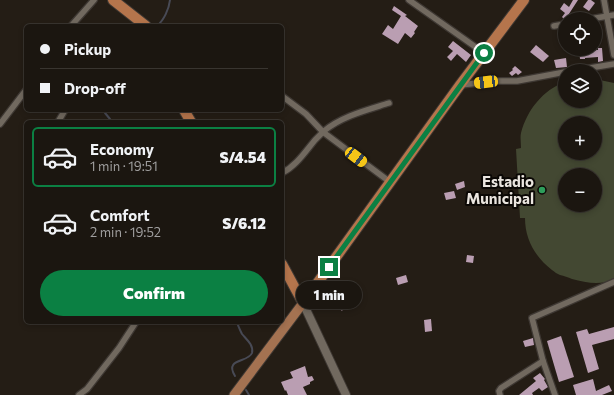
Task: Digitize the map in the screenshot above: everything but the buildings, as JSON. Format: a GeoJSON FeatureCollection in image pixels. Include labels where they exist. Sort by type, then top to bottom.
{"type":"FeatureCollection","features":[{"type":"Feature","properties":{"kind":"highway"},"geometry":{"type":"LineString","coordinates":[[113,0],[143,24]]}},
{"type":"Feature","properties":{"kind":"highway"},"geometry":{"type":"LineString","coordinates":[[284,268],[303,303],[460,85],[524,0]]}},
{"type":"Feature","properties":{"kind":"main road"},"geometry":{"type":"LineString","coordinates":[[234,395],[303,303],[346,395]]}},
{"type":"Feature","properties":{"kind":"street"},"geometry":{"type":"LineString","coordinates":[[73,24],[94,0]]}},
{"type":"Feature","properties":{"kind":"street"},"geometry":{"type":"LineString","coordinates":[[409,0],[484,53]]}},
{"type":"Feature","properties":{"kind":"street"},"geometry":{"type":"LineString","coordinates":[[604,0],[614,55]]}},
{"type":"Feature","properties":{"kind":"street"},"geometry":{"type":"LineString","coordinates":[[602,17],[614,14]]}},
{"type":"Feature","properties":{"kind":"street"},"geometry":{"type":"LineString","coordinates":[[554,26],[558,25]]}},
{"type":"Feature","properties":{"kind":"street"},"geometry":{"type":"LineString","coordinates":[[602,66],[614,64]]}},
{"type":"Feature","properties":{"kind":"street"},"geometry":{"type":"LineString","coordinates":[[460,85],[498,81],[517,81],[558,73]]}},
{"type":"Feature","properties":{"kind":"street"},"geometry":{"type":"LineString","coordinates":[[0,124],[24,93]]}},
{"type":"Feature","properties":{"kind":"street"},"geometry":{"type":"LineString","coordinates":[[284,98],[306,114],[323,132],[390,182]]}},
{"type":"Feature","properties":{"kind":"street"},"geometry":{"type":"LineString","coordinates":[[284,172],[297,161],[323,132],[334,124],[349,116],[389,103]]}},
{"type":"Feature","properties":{"kind":"street"},"geometry":{"type":"LineString","coordinates":[[555,395],[543,361],[532,318],[614,282]]}},
{"type":"Feature","properties":{"kind":"street"},"geometry":{"type":"LineString","coordinates":[[79,395],[87,389],[119,348],[135,324]]}},
{"type":"Feature","properties":{"kind":"street"},"geometry":{"type":"LineString","coordinates":[[500,395],[499,392],[501,388],[543,361]]}},
{"type":"Feature","properties":{"kind":"green space","name":"Estadio Municipal"},"geometry":{"type":"Polygon","coordinates":[[[602,80],[614,83],[614,280],[609,282],[582,282],[559,275],[552,270],[546,265],[532,247],[525,226],[525,218],[520,218],[516,149],[521,148],[521,133],[527,116],[543,96],[557,86],[558,108],[602,108],[602,80]]]}},
{"type":"Feature","properties":{"kind":"waterway"},"geometry":{"type":"LineString","coordinates":[[159,24],[166,14],[170,0]]}},
{"type":"Feature","properties":{"kind":"waterway"},"geometry":{"type":"LineString","coordinates":[[105,112],[110,120]]}},
{"type":"Feature","properties":{"kind":"waterway"},"geometry":{"type":"LineString","coordinates":[[235,376],[232,370],[234,363],[250,356],[252,353],[252,347],[242,334],[238,324]]}},
{"type":"Feature","properties":{"kind":"waterway"},"geometry":{"type":"LineString","coordinates":[[246,390],[249,395]]}},
{"type":"Feature","properties":{"kind":"place","name":"Estadio Municipal"},"geometry":{"type":"Point","coordinates":[542,190]}},
{"type":"Feature","properties":{"kind":"route"},"geometry":{"type":"LineString","coordinates":[[329,267],[484,53]]}}]}
